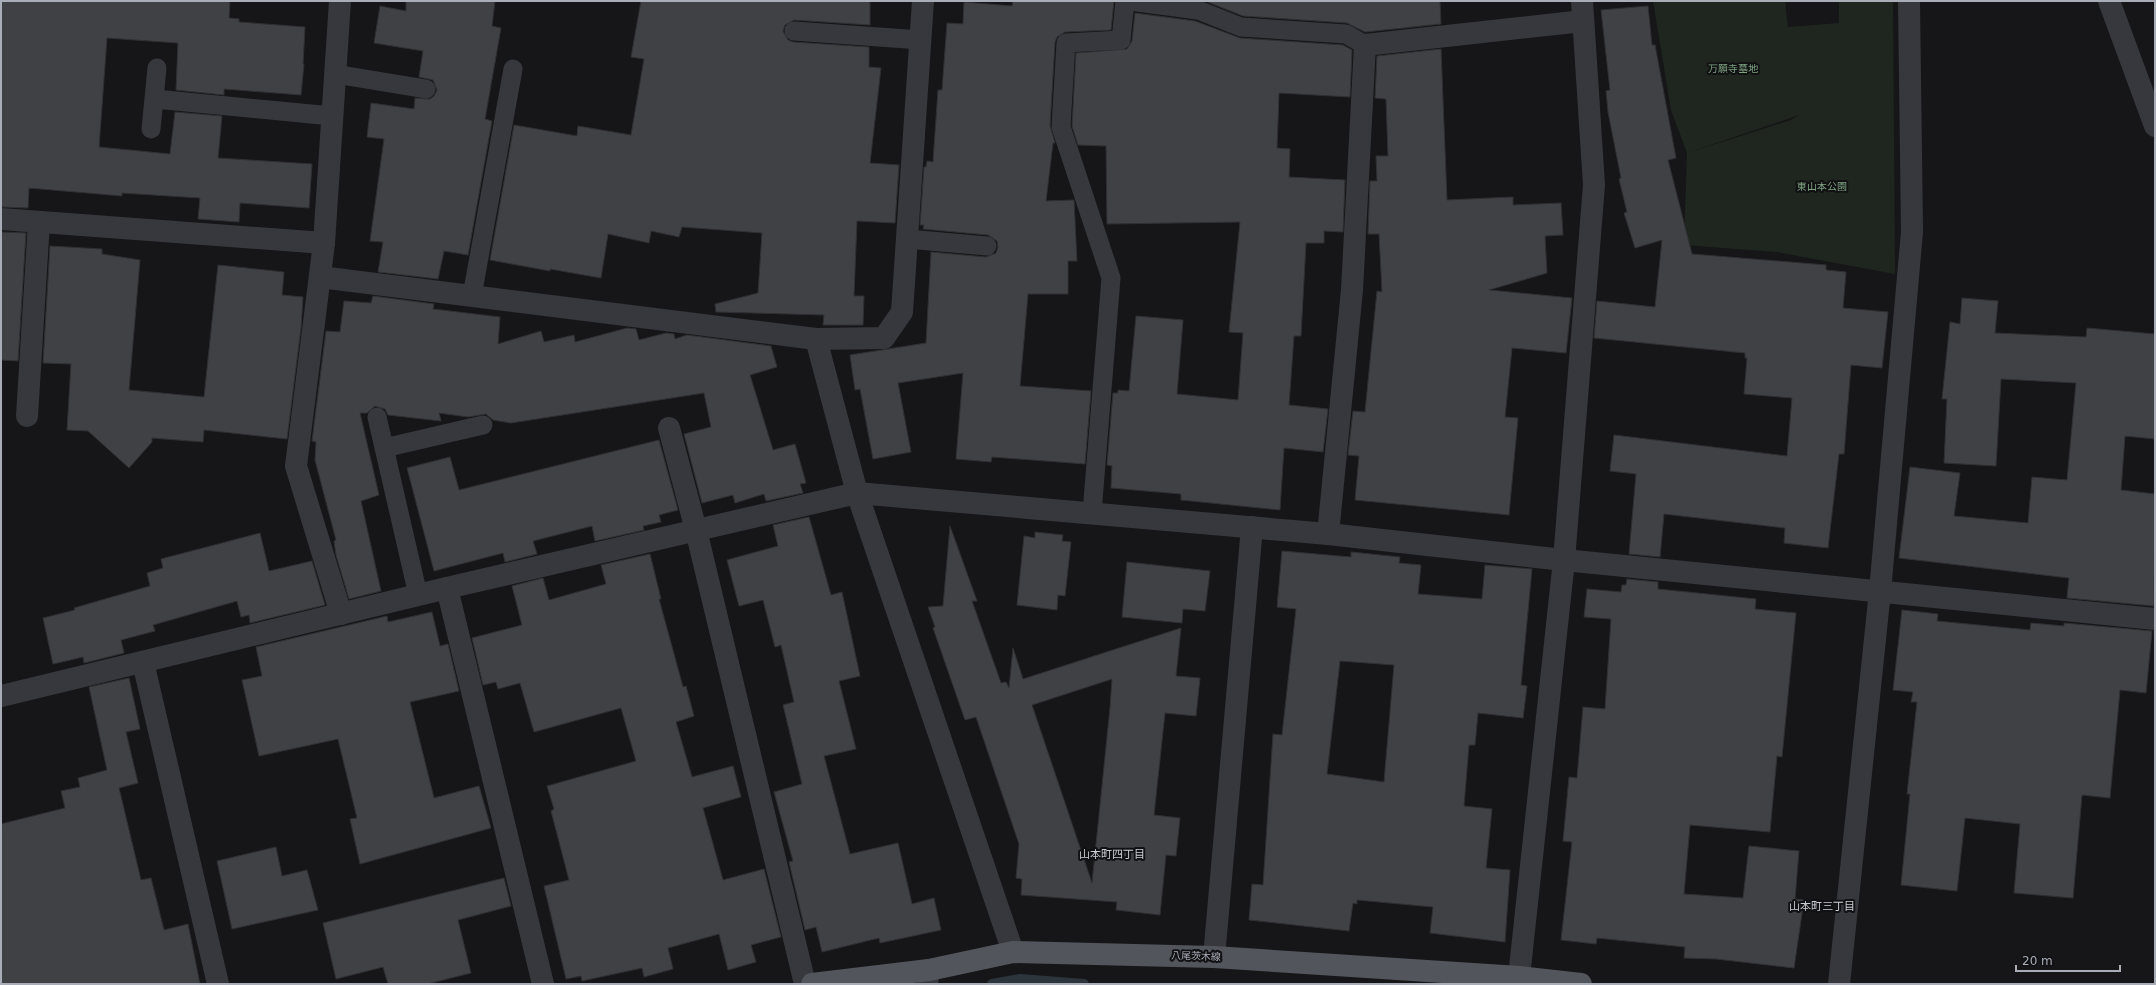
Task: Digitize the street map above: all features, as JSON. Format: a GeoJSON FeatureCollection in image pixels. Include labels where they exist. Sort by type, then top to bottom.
{"type":"FeatureCollection","features":[{"type":"Feature","properties":{"kind":"main road","name":"八尾茨木線"},"geometry":{"type":"LineString","coordinates":[[812,984],[928,977],[1013,952],[1214,957],[1519,977],[1581,984]]}},
{"type":"Feature","properties":{"kind":"street"},"geometry":{"type":"LineString","coordinates":[[340,1],[324,243],[296,466],[342,614]]}},
{"type":"Feature","properties":{"kind":"street"},"geometry":{"type":"LineString","coordinates":[[320,277],[816,339],[884,338],[902,312],[923,1]]}},
{"type":"Feature","properties":{"kind":"street"},"geometry":{"type":"LineString","coordinates":[[1839,984],[1880,592],[1912,232],[1909,1]]}},
{"type":"Feature","properties":{"kind":"street"},"geometry":{"type":"LineString","coordinates":[[2109,1],[2155,126]]}},
{"type":"Feature","properties":{"kind":"street"},"geometry":{"type":"LineString","coordinates":[[1328,534],[1352,290],[1365,45],[1582,11],[1594,185],[1564,560],[1519,977]]}},
{"type":"Feature","properties":{"kind":"street"},"geometry":{"type":"LineString","coordinates":[[1,219],[324,243]]}},
{"type":"Feature","properties":{"kind":"street"},"geometry":{"type":"LineString","coordinates":[[27,416],[39,222]]}},
{"type":"Feature","properties":{"kind":"street"},"geometry":{"type":"LineString","coordinates":[[816,339],[857,493],[1013,952]]}},
{"type":"Feature","properties":{"kind":"street"},"geometry":{"type":"LineString","coordinates":[[669,428],[696,530],[805,984]]}},
{"type":"Feature","properties":{"kind":"street"},"geometry":{"type":"LineString","coordinates":[[1,696],[447,588],[857,493],[1328,534],[1564,560],[2155,619]]}},
{"type":"Feature","properties":{"kind":"street"},"geometry":{"type":"LineString","coordinates":[[1214,957],[1252,527]]}},
{"type":"Feature","properties":{"kind":"street"},"geometry":{"type":"LineString","coordinates":[[447,588],[543,984]]}},
{"type":"Feature","properties":{"kind":"street"},"geometry":{"type":"LineString","coordinates":[[143,662],[218,984]]}},
{"type":"Feature","properties":{"kind":"lane"},"geometry":{"type":"LineString","coordinates":[[1092,514],[1111,278],[1061,127],[1066,43],[1121,40],[1125,1]]}},
{"type":"Feature","properties":{"kind":"lane"},"geometry":{"type":"LineString","coordinates":[[1130,1],[1198,10],[1242,26],[1346,34],[1365,45]]}},
{"type":"Feature","properties":{"kind":"lane"},"geometry":{"type":"LineString","coordinates":[[794,31],[921,40]]}},
{"type":"Feature","properties":{"kind":"lane"},"geometry":{"type":"LineString","coordinates":[[151,129],[157,68]]}},
{"type":"Feature","properties":{"kind":"lane"},"geometry":{"type":"LineString","coordinates":[[472,296],[513,69]]}},
{"type":"Feature","properties":{"kind":"lane"},"geometry":{"type":"LineString","coordinates":[[335,74],[426,89]]}},
{"type":"Feature","properties":{"kind":"lane"},"geometry":{"type":"LineString","coordinates":[[155,99],[332,116]]}},
{"type":"Feature","properties":{"kind":"lane"},"geometry":{"type":"LineString","coordinates":[[907,239],[988,246]]}},
{"type":"Feature","properties":{"kind":"lane"},"geometry":{"type":"LineString","coordinates":[[377,417],[418,595]]}},
{"type":"Feature","properties":{"kind":"lane"},"geometry":{"type":"LineString","coordinates":[[384,448],[483,425]]}},
{"type":"Feature","properties":{"kind":"green space","name":"東山本公園"},"geometry":{"type":"Polygon","coordinates":[[[1653,1],[1785,1],[1788,27],[1839,23],[1839,1],[1893,1],[1895,274],[1776,252],[1684,245],[1687,153],[1671,110],[1653,1]],[[1799,115],[1687,153],[1791,120],[1799,115]]]}},
{"type":"Feature","properties":{"kind":"building"},"geometry":{"type":"Polygon","coordinates":[[[1,1],[230,1],[229,18],[239,19],[239,22],[305,27],[301,95],[224,89],[224,95],[176,90],[178,43],[107,38],[99,147],[170,154],[175,112],[222,116],[218,158],[312,164],[309,208],[240,203],[239,222],[198,219],[200,198],[122,193],[122,196],[29,188],[28,208],[1,207],[1,1]]]}},
{"type":"Feature","properties":{"kind":"building"},"geometry":{"type":"Polygon","coordinates":[[[406,1],[495,1],[492,26],[501,28],[485,119],[492,121],[468,255],[444,251],[438,279],[378,272],[383,242],[370,241],[384,139],[367,137],[371,103],[414,109],[415,98],[430,99],[434,96],[437,90],[433,80],[419,77],[423,51],[374,43],[380,6],[406,11],[406,1]]]}},
{"type":"Feature","properties":{"kind":"building"},"geometry":{"type":"Polygon","coordinates":[[[641,1],[870,1],[870,25],[794,20],[785,25],[783,31],[788,40],[793,42],[869,47],[869,67],[881,68],[870,163],[899,165],[895,223],[857,221],[854,296],[864,296],[863,325],[823,325],[824,315],[716,312],[715,304],[758,293],[762,233],[682,227],[679,237],[651,231],[649,243],[608,234],[601,278],[550,269],[550,271],[490,260],[514,125],[577,136],[578,126],[631,135],[644,59],[631,57],[641,1]]]}},
{"type":"Feature","properties":{"kind":"building"},"geometry":{"type":"Polygon","coordinates":[[[1013,1],[1114,1],[1111,30],[1065,32],[1057,37],[1055,42],[1050,126],[1055,143],[1053,143],[1046,201],[1074,200],[1077,261],[1068,261],[1068,294],[1028,294],[1020,386],[1091,391],[1085,464],[992,457],[991,462],[956,459],[963,373],[898,383],[911,452],[873,459],[860,389],[855,390],[850,355],[926,343],[931,252],[986,257],[996,253],[998,247],[997,241],[988,235],[923,229],[924,225],[920,225],[924,167],[926,167],[927,161],[933,162],[938,90],[942,90],[947,23],[963,24],[964,2],[1012,6],[1013,1]]]}},
{"type":"Feature","properties":{"kind":"building"},"geometry":{"type":"Polygon","coordinates":[[[1205,1],[1440,1],[1441,24],[1365,32],[1347,23],[1243,16],[1205,1]]]}},
{"type":"Feature","properties":{"kind":"building"},"geometry":{"type":"Polygon","coordinates":[[[1648,6],[1652,45],[1655,45],[1676,158],[1668,160],[1692,254],[1826,265],[1826,270],[1846,272],[1843,308],[1888,312],[1882,368],[1851,365],[1844,454],[1839,454],[1828,548],[1784,543],[1785,528],[1664,514],[1660,557],[1629,554],[1636,474],[1610,471],[1614,435],[1787,456],[1792,398],[1744,394],[1747,358],[1745,358],[1745,353],[1594,338],[1597,301],[1655,307],[1662,240],[1635,248],[1624,213],[1627,212],[1619,179],[1621,178],[1608,112],[1606,91],[1610,90],[1601,10],[1648,6]]]}},
{"type":"Feature","properties":{"kind":"building"},"geometry":{"type":"Polygon","coordinates":[[[1135,13],[1195,21],[1240,38],[1343,45],[1352,50],[1350,97],[1279,93],[1277,148],[1290,149],[1289,177],[1345,180],[1343,232],[1324,231],[1324,243],[1306,243],[1301,336],[1294,336],[1289,405],[1328,409],[1323,452],[1284,448],[1280,510],[1181,500],[1181,494],[1111,488],[1112,466],[1107,465],[1113,393],[1118,393],[1118,390],[1129,391],[1136,316],[1183,320],[1177,394],[1238,400],[1243,333],[1229,332],[1240,222],[1107,224],[1106,146],[1078,145],[1072,126],[1076,53],[1127,49],[1132,41],[1135,13]]]}},
{"type":"Feature","properties":{"kind":"building"},"geometry":{"type":"Polygon","coordinates":[[[1441,49],[1447,200],[1513,197],[1513,205],[1561,203],[1563,235],[1545,236],[1547,273],[1489,290],[1572,298],[1566,353],[1512,348],[1505,417],[1518,418],[1509,515],[1355,500],[1359,456],[1348,455],[1353,411],[1365,412],[1377,291],[1382,292],[1379,234],[1368,234],[1370,181],[1377,181],[1376,156],[1388,156],[1386,99],[1375,98],[1377,56],[1441,49]]]}},
{"type":"Feature","properties":{"kind":"building"},"geometry":{"type":"Polygon","coordinates":[[[1,232],[26,233],[18,361],[1,360],[1,232]]]}},
{"type":"Feature","properties":{"kind":"building"},"geometry":{"type":"Polygon","coordinates":[[[50,246],[102,249],[102,254],[140,260],[129,390],[204,397],[218,265],[284,272],[282,295],[303,297],[301,328],[287,439],[204,430],[203,442],[152,438],[152,442],[129,468],[88,431],[67,430],[71,364],[43,363],[50,246]]]}},
{"type":"Feature","properties":{"kind":"building"},"geometry":{"type":"Polygon","coordinates":[[[373,296],[434,304],[433,309],[500,317],[498,344],[541,331],[544,342],[574,335],[575,342],[627,328],[636,329],[639,340],[666,333],[674,334],[675,339],[687,335],[771,346],[777,367],[750,375],[773,450],[795,444],[806,483],[800,484],[803,493],[766,501],[764,494],[735,503],[733,495],[702,503],[684,434],[711,427],[704,393],[511,423],[493,420],[486,414],[468,417],[439,413],[441,421],[388,415],[385,409],[375,406],[367,413],[360,413],[379,495],[361,501],[381,591],[349,599],[336,555],[334,541],[336,540],[315,460],[316,442],[312,441],[326,331],[340,332],[344,301],[371,303],[373,296]]]}},
{"type":"Feature","properties":{"kind":"building"},"geometry":{"type":"Polygon","coordinates":[[[1962,298],[1998,301],[1995,333],[2086,337],[2087,328],[2155,334],[2155,439],[2125,436],[2121,490],[2155,494],[2154,606],[2067,598],[2069,578],[1899,558],[1910,467],[1960,473],[1954,516],[2028,523],[2032,477],[2067,480],[2076,383],[2001,379],[1996,466],[1944,463],[1947,399],[1942,399],[1950,322],[1960,324],[1962,298]]]}},
{"type":"Feature","properties":{"kind":"building"},"geometry":{"type":"Polygon","coordinates":[[[659,440],[678,510],[659,515],[661,522],[643,526],[644,530],[595,541],[592,526],[533,541],[537,554],[505,562],[503,553],[434,571],[407,468],[450,457],[459,490],[659,440]]]}},
{"type":"Feature","properties":{"kind":"building"},"geometry":{"type":"Polygon","coordinates":[[[809,517],[831,595],[842,592],[860,676],[839,681],[856,749],[824,756],[850,854],[898,843],[912,904],[934,898],[941,930],[880,943],[879,938],[822,952],[816,927],[805,930],[789,862],[793,861],[774,792],[802,784],[783,705],[794,702],[781,645],[775,647],[763,600],[739,606],[727,560],[778,546],[773,525],[809,517]]]}},
{"type":"Feature","properties":{"kind":"building"},"geometry":{"type":"Polygon","coordinates":[[[950,526],[977,601],[972,601],[1001,683],[1006,682],[1009,688],[1013,648],[1023,679],[1181,628],[1176,676],[1200,678],[1196,716],[1165,713],[1154,815],[1180,818],[1176,856],[1166,855],[1160,915],[1116,910],[1117,902],[1021,895],[1022,879],[1016,878],[1019,844],[976,717],[965,720],[933,628],[935,627],[928,607],[943,606],[950,526]],[[1112,679],[1032,705],[1092,883],[1112,679]]]}},
{"type":"Feature","properties":{"kind":"building"},"geometry":{"type":"Polygon","coordinates":[[[1035,532],[1063,535],[1062,541],[1071,542],[1065,596],[1058,595],[1057,610],[1017,605],[1024,536],[1035,538],[1035,532]]]}},
{"type":"Feature","properties":{"kind":"building"},"geometry":{"type":"Polygon","coordinates":[[[260,533],[269,571],[312,561],[325,605],[250,623],[249,615],[241,617],[237,601],[153,625],[155,631],[121,640],[124,653],[84,663],[83,657],[53,664],[43,618],[75,610],[74,608],[150,586],[147,573],[163,568],[161,559],[260,533]]]}},
{"type":"Feature","properties":{"kind":"building"},"geometry":{"type":"Polygon","coordinates":[[[1282,551],[1351,557],[1351,552],[1400,557],[1399,563],[1421,565],[1418,594],[1482,599],[1485,565],[1532,569],[1521,685],[1527,686],[1523,718],[1478,713],[1475,745],[1469,745],[1464,806],[1492,809],[1486,868],[1510,870],[1505,942],[1430,933],[1433,907],[1357,900],[1357,904],[1353,903],[1349,931],[1249,920],[1252,884],[1263,885],[1273,734],[1282,735],[1296,609],[1277,607],[1282,551]],[[1340,661],[1327,774],[1384,782],[1394,665],[1340,661]]]}},
{"type":"Feature","properties":{"kind":"building"},"geometry":{"type":"Polygon","coordinates":[[[650,554],[661,599],[659,599],[683,687],[686,686],[694,716],[676,722],[692,777],[733,766],[741,797],[703,808],[723,880],[764,869],[781,937],[751,945],[756,962],[728,970],[719,934],[668,948],[673,969],[644,977],[642,968],[582,981],[581,976],[566,979],[544,886],[569,880],[551,811],[554,809],[547,786],[636,761],[621,708],[534,732],[520,683],[498,689],[496,682],[483,685],[472,638],[522,625],[512,586],[543,578],[549,600],[606,584],[601,565],[650,554]]]}},
{"type":"Feature","properties":{"kind":"building"},"geometry":{"type":"Polygon","coordinates":[[[1127,562],[1210,571],[1205,611],[1183,609],[1182,623],[1122,617],[1127,562]]]}},
{"type":"Feature","properties":{"kind":"building"},"geometry":{"type":"Polygon","coordinates":[[[1627,579],[1658,582],[1658,589],[1756,599],[1755,609],[1796,613],[1782,757],[1777,756],[1770,832],[1690,825],[1684,894],[1743,898],[1749,846],[1799,851],[1795,899],[1804,900],[1794,968],[1716,959],[1684,958],[1685,947],[1597,938],[1596,944],[1561,940],[1572,842],[1563,841],[1569,777],[1577,778],[1583,707],[1605,709],[1611,619],[1584,617],[1587,589],[1621,592],[1622,585],[1626,585],[1627,579]]]}},
{"type":"Feature","properties":{"kind":"building"},"geometry":{"type":"Polygon","coordinates":[[[1902,610],[1938,614],[1937,621],[2030,630],[2031,623],[2064,626],[2064,623],[2152,631],[2146,693],[2120,690],[2110,798],[2082,795],[2073,898],[2014,893],[2020,824],[1965,818],[1957,891],[1901,885],[1910,794],[1907,794],[1917,702],[1911,702],[1913,692],[1893,690],[1902,610]]]}},
{"type":"Feature","properties":{"kind":"building"},"geometry":{"type":"Polygon","coordinates":[[[432,612],[440,646],[448,644],[459,691],[410,702],[434,798],[479,786],[491,828],[360,864],[350,819],[357,818],[338,739],[259,756],[242,680],[262,676],[256,647],[387,616],[388,622],[432,612]]]}},
{"type":"Feature","properties":{"kind":"building"},"geometry":{"type":"Polygon","coordinates":[[[129,678],[140,729],[126,732],[138,783],[119,788],[141,880],[151,878],[164,930],[188,924],[200,984],[1,984],[1,824],[65,808],[61,791],[80,787],[78,778],[107,770],[89,687],[129,678]]]}},
{"type":"Feature","properties":{"kind":"building"},"geometry":{"type":"Polygon","coordinates":[[[276,847],[282,876],[307,870],[318,910],[232,929],[217,861],[276,847]]]}},
{"type":"Feature","properties":{"kind":"building"},"geometry":{"type":"Polygon","coordinates":[[[504,878],[511,906],[458,920],[471,973],[427,984],[388,984],[383,967],[336,979],[323,923],[504,878]]]}},
{"type":"Feature","properties":{"kind":"waterway"},"geometry":{"type":"LineString","coordinates":[[992,984],[1020,979],[1084,984]]}},
{"type":"Feature","properties":{"kind":"district","name":"山本町四丁目"},"geometry":{"type":"Point","coordinates":[1112,854]}},
{"type":"Feature","properties":{"kind":"district","name":"山本町三丁目"},"geometry":{"type":"Point","coordinates":[1822,906]}},
{"type":"Feature","properties":{"kind":"park label","name":"万願寺墓地"},"geometry":{"type":"Point","coordinates":[1733,68]}}]}
